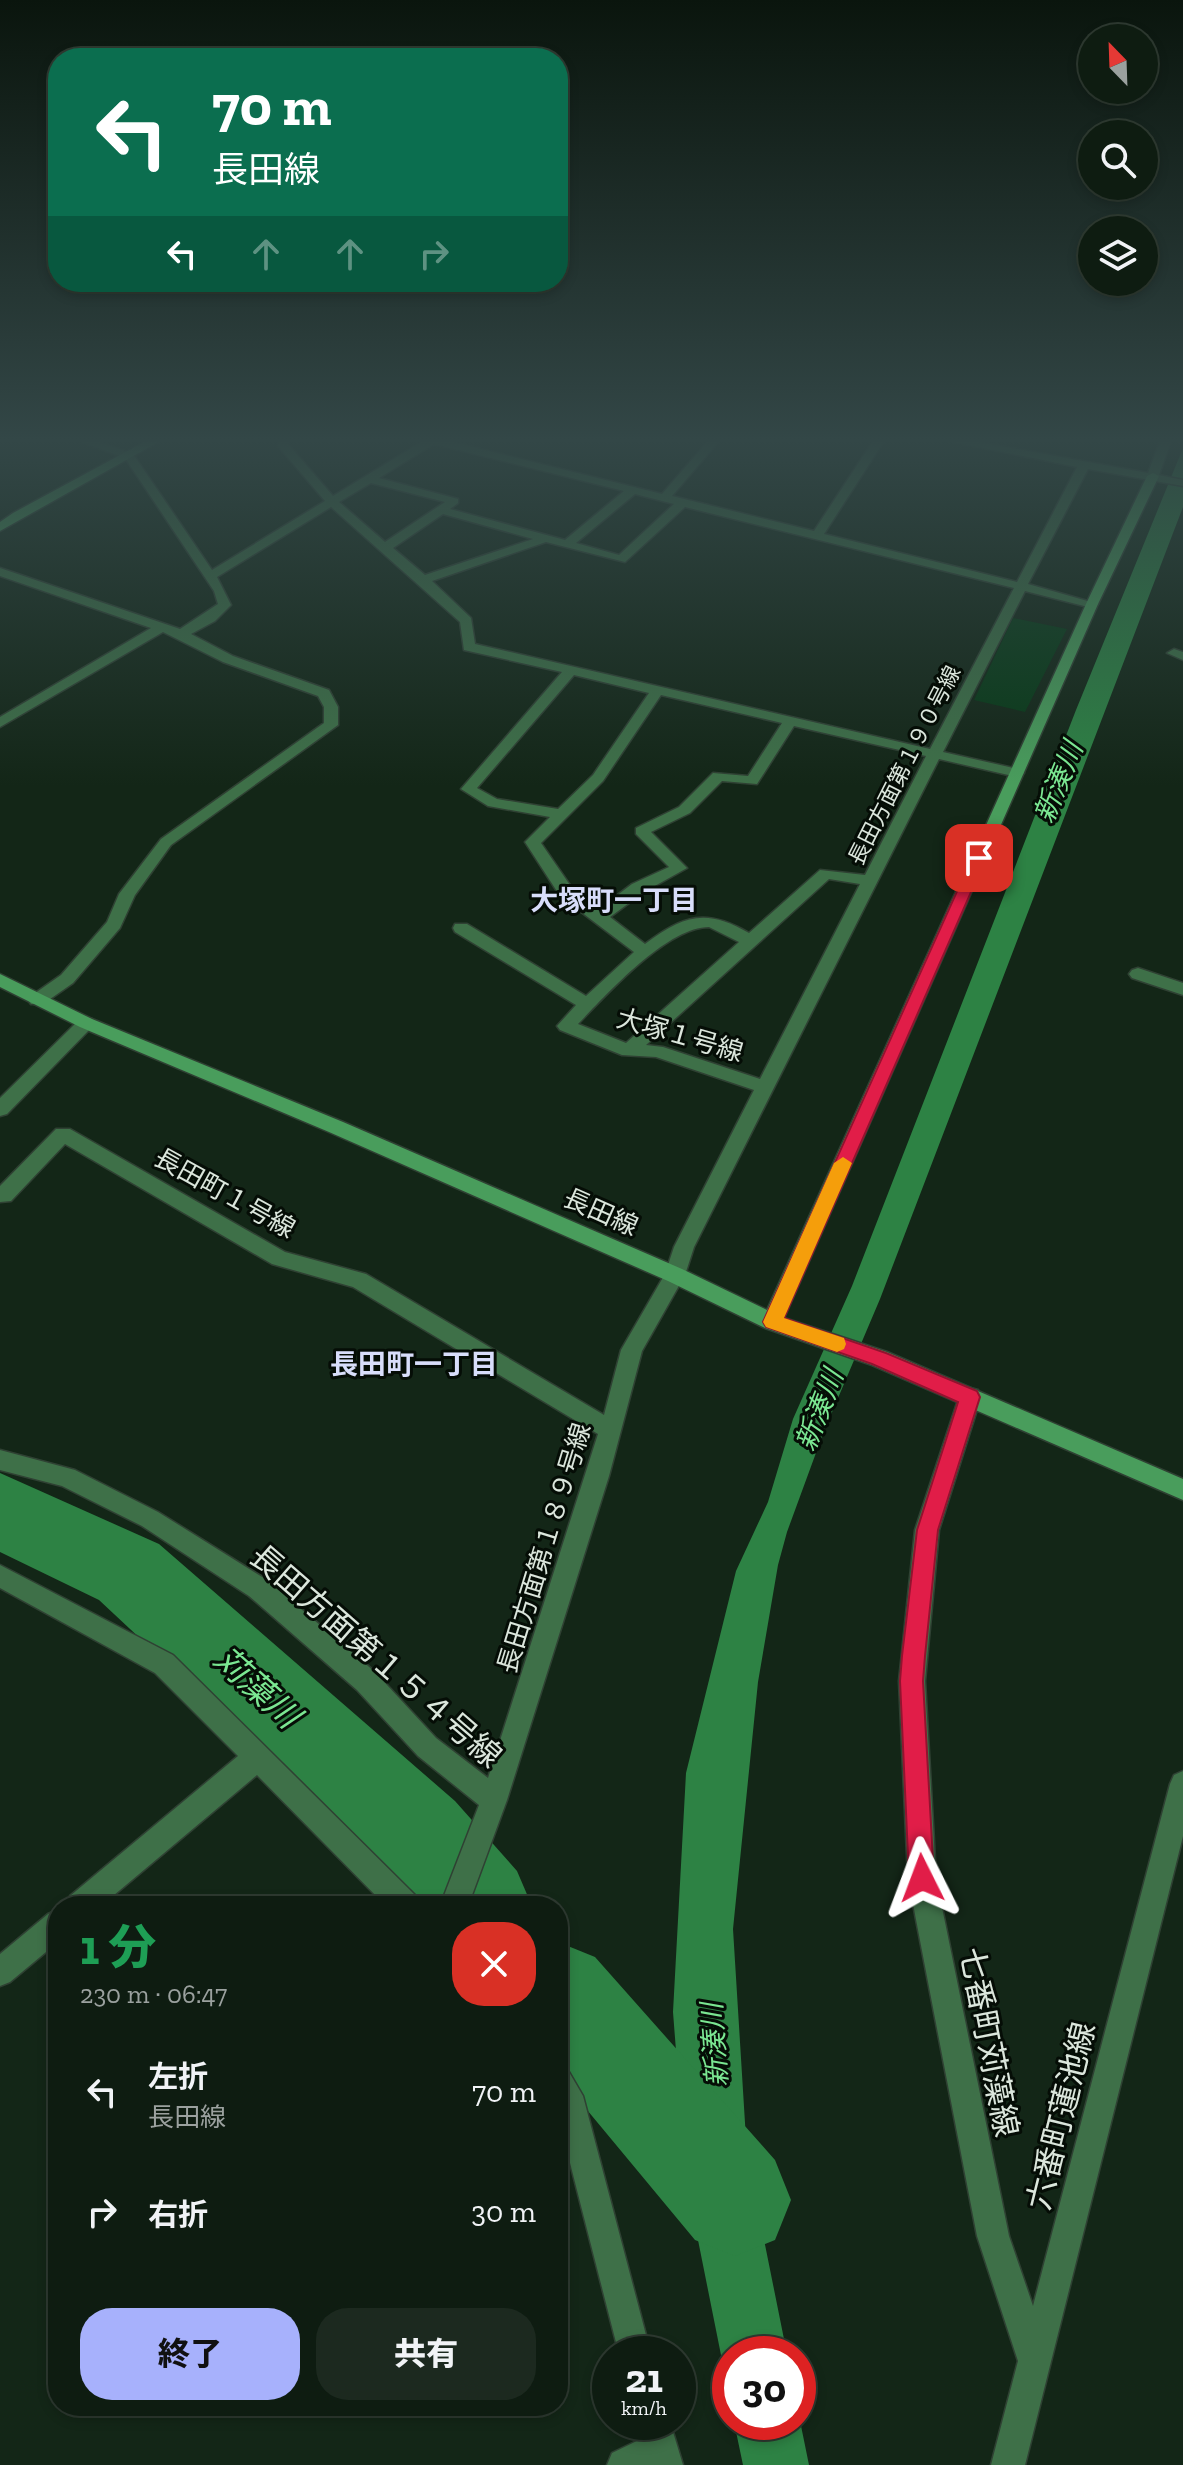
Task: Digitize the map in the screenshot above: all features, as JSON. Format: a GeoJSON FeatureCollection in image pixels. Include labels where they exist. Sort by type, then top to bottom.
{"type":"FeatureCollection","features":[{"type":"Feature","properties":{"kind":"street"},"geometry":{"type":"LineString","coordinates":[[181,634],[210,618],[225,605],[212,575],[199,556]]}},
{"type":"Feature","properties":{"kind":"street"},"geometry":{"type":"LineString","coordinates":[[212,575],[244,556]]}},
{"type":"Feature","properties":{"kind":"street"},"geometry":{"type":"LineString","coordinates":[[394,556],[466,621],[469,647],[1017,773]]}},
{"type":"Feature","properties":{"kind":"street"},"geometry":{"type":"LineString","coordinates":[[423,580],[493,556]]}},
{"type":"Feature","properties":{"kind":"street"},"geometry":{"type":"LineString","coordinates":[[899,556],[1092,604]]}},
{"type":"Feature","properties":{"kind":"street","name":"長田方面第１９０号線"},"geometry":{"type":"LineString","coordinates":[[765,1087],[1037,556]]}},
{"type":"Feature","properties":{"kind":"street"},"geometry":{"type":"LineString","coordinates":[[772,1322],[1115,556]]}},
{"type":"Feature","properties":{"kind":"street"},"geometry":{"type":"LineString","coordinates":[[0,572],[181,634],[228,659],[324,693],[331,707],[331,725],[166,842],[127,894],[114,924],[67,979],[37,1000]]}},
{"type":"Feature","properties":{"kind":"street"},"geometry":{"type":"LineString","coordinates":[[0,723],[162,627]]}},
{"type":"Feature","properties":{"kind":"street"},"geometry":{"type":"LineString","coordinates":[[563,814],[493,803],[468,789],[570,671]]}},
{"type":"Feature","properties":{"kind":"street"},"geometry":{"type":"LineString","coordinates":[[645,952],[566,892],[533,842],[598,778],[657,691]]}},
{"type":"Feature","properties":{"kind":"street"},"geometry":{"type":"LineString","coordinates":[[599,917],[638,888],[679,868],[641,831],[696,805],[718,776],[752,781],[790,722]]}},
{"type":"Feature","properties":{"kind":"street"},"geometry":{"type":"LineString","coordinates":[[628,1051],[826,873],[869,881]]}},
{"type":"Feature","properties":{"kind":"street"},"geometry":{"type":"LineString","coordinates":[[461,928],[587,1004],[645,952],[690,922],[709,921],[752,942]]}},
{"type":"Feature","properties":{"kind":"street"},"geometry":{"type":"LineString","coordinates":[[1138,974],[1183,989]]}},
{"type":"Feature","properties":{"kind":"street","name":"長田線"},"geometry":{"type":"LineString","coordinates":[[0,980],[86,1023],[336,1127],[675,1275],[772,1322],[879,1358],[1183,1490]]}},
{"type":"Feature","properties":{"kind":"street","name":"大塚１号線"},"geometry":{"type":"LineString","coordinates":[[587,1004],[566,1026],[628,1051],[657,1051],[765,1087],[684,1247],[675,1275]]}},
{"type":"Feature","properties":{"kind":"street"},"geometry":{"type":"LineString","coordinates":[[0,1109],[86,1023]]}},
{"type":"Feature","properties":{"kind":"street","name":"長田町１号線"},"geometry":{"type":"LineString","coordinates":[[0,1193],[4,1196],[63,1134],[279,1258],[359,1280],[610,1430]]}},
{"type":"Feature","properties":{"kind":"street","name":"長田方面第１８９号線"},"geometry":{"type":"LineString","coordinates":[[458,1896],[494,1800],[610,1430],[632,1350],[675,1275]]}},
{"type":"Feature","properties":{"kind":"street","name":"七番町苅藻線"},"geometry":{"type":"LineString","coordinates":[[970,1397],[927,1530],[914,1656],[912,1681],[922,1878],[993,2236],[1036,2364]]}},
{"type":"Feature","properties":{"kind":"street","name":"長田方面第１５４号線"},"geometry":{"type":"LineString","coordinates":[[0,1460],[67,1477],[150,1519],[258,1588],[366,1681],[427,1747],[494,1800]]}},
{"type":"Feature","properties":{"kind":"street"},"geometry":{"type":"LineString","coordinates":[[0,1576],[164,1664],[396,1896]]}},
{"type":"Feature","properties":{"kind":"street"},"geometry":{"type":"LineString","coordinates":[[92,1896],[259,1756]]}},
{"type":"Feature","properties":{"kind":"street","name":"六番町蓮池線"},"geometry":{"type":"LineString","coordinates":[[1008,2465],[1182,1789]]}},
{"type":"Feature","properties":{"kind":"street"},"geometry":{"type":"LineString","coordinates":[[0,1972],[48,1932]]}},
{"type":"Feature","properties":{"kind":"street"},"geometry":{"type":"LineString","coordinates":[[568,2096],[630,2336]]}},
{"type":"Feature","properties":{"kind":"street"},"geometry":{"type":"LineString","coordinates":[[624,2465],[659,2445]]}},
{"type":"Feature","properties":{"kind":"shaded area"},"geometry":{"type":"Polygon","coordinates":[[[1013,618],[1067,629],[1025,712],[974,700],[1013,618]]]}},
{"type":"Feature","properties":{"kind":"water","name":"新湊川"},"geometry":{"type":"Polygon","coordinates":[[[1139,556],[1164,556],[880,1299],[824,1431],[778,1565],[758,1682],[733,1929],[747,2155],[783,2336],[717,2336],[686,2180],[673,2012],[686,1773],[736,1571],[768,1502],[793,1419],[852,1286],[1139,556]]]}},
{"type":"Feature","properties":{"kind":"water"},"geometry":{"type":"Polygon","coordinates":[[[738,2440],[804,2440],[809,2465],[743,2465],[738,2440]]]}},
{"type":"Feature","properties":{"kind":"waterway","name":"苅藻川"},"geometry":{"type":"LineString","coordinates":[[0,1511],[129,1572],[421,1835],[473,1896]]}},
{"type":"Feature","properties":{"kind":"waterway","name":"苅藻川"},"geometry":{"type":"LineString","coordinates":[[568,2006],[735,2200]]}},
{"type":"Feature","properties":{"kind":"slow traffic"},"geometry":{"type":"LineString","coordinates":[[837,1344],[772,1322],[843,1163]]}},
{"type":"Feature","properties":{"kind":"district","name":"大塚町一丁目"},"geometry":{"type":"Point","coordinates":[614,900]}},
{"type":"Feature","properties":{"kind":"district","name":"長田町一丁目"},"geometry":{"type":"Point","coordinates":[414,1364]}},
{"type":"Feature","properties":{"kind":"route"},"geometry":{"type":"LineString","coordinates":[[922,1878],[912,1681],[914,1656],[927,1530],[970,1397],[879,1358],[772,1322],[979,858]]}}]}
